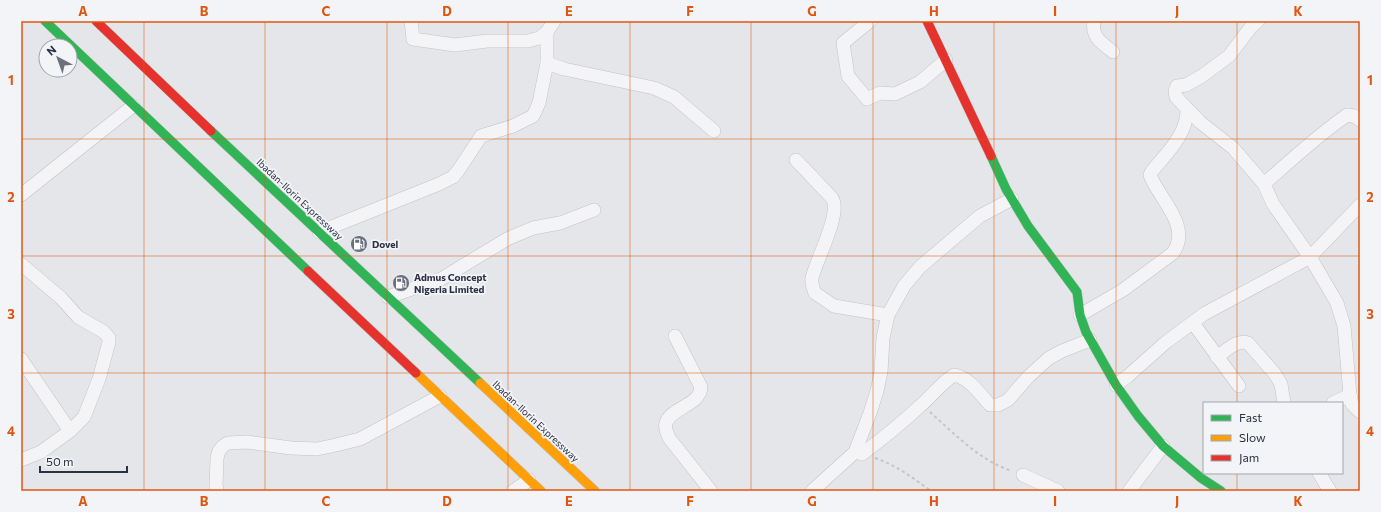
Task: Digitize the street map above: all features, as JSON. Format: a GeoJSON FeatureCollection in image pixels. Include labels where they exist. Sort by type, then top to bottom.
{"type":"FeatureCollection","features":[{"type":"Feature","properties":{"kind":"main road"},"geometry":{"type":"LineString","coordinates":[[44,21],[541,491]]}},
{"type":"Feature","properties":{"kind":"main road","name":"Ibadan-Ilorin Expressway"},"geometry":{"type":"LineString","coordinates":[[96,21],[159,82],[595,491]]}},
{"type":"Feature","properties":{"kind":"main road"},"geometry":{"type":"LineString","coordinates":[[927,21],[1006,189],[1028,226],[1078,292],[1080,315],[1090,340],[1116,385],[1138,416],[1163,446],[1210,484]]}},
{"type":"Feature","properties":{"kind":"street"},"geometry":{"type":"LineString","coordinates":[[411,21],[413,39],[455,45],[487,41],[528,41],[539,38],[550,26]]}},
{"type":"Feature","properties":{"kind":"street"},"geometry":{"type":"LineString","coordinates":[[870,21],[843,43],[848,76],[867,99],[880,93],[895,94],[914,85],[920,82],[946,60]]}},
{"type":"Feature","properties":{"kind":"street"},"geometry":{"type":"LineString","coordinates":[[1094,21],[1094,33],[1097,39],[1113,52]]}},
{"type":"Feature","properties":{"kind":"street"},"geometry":{"type":"LineString","coordinates":[[1258,21],[1251,27],[1229,56],[1202,76],[1186,85],[1177,86],[1175,91],[1176,97],[1200,122],[1233,148],[1264,184],[1273,204],[1310,257],[1337,303],[1344,326],[1350,395],[1352,404],[1360,412]]}},
{"type":"Feature","properties":{"kind":"street"},"geometry":{"type":"LineString","coordinates":[[319,232],[432,187],[452,177],[458,171],[481,136],[514,126],[533,116],[539,103],[547,63],[550,26]]}},
{"type":"Feature","properties":{"kind":"street"},"geometry":{"type":"LineString","coordinates":[[547,63],[564,69],[654,88],[674,97],[714,131]]}},
{"type":"Feature","properties":{"kind":"street"},"geometry":{"type":"LineString","coordinates":[[21,195],[133,106]]}},
{"type":"Feature","properties":{"kind":"street"},"geometry":{"type":"LineString","coordinates":[[1080,315],[1123,290],[1173,253],[1178,247],[1178,226],[1150,175],[1171,149],[1185,124],[1187,109]]}},
{"type":"Feature","properties":{"kind":"street"},"geometry":{"type":"LineString","coordinates":[[1264,184],[1301,151],[1347,115],[1354,116],[1360,120]]}},
{"type":"Feature","properties":{"kind":"street"},"geometry":{"type":"LineString","coordinates":[[796,160],[832,198],[834,202],[832,223],[812,279],[815,293],[834,306],[888,315]]}},
{"type":"Feature","properties":{"kind":"street"},"geometry":{"type":"LineString","coordinates":[[812,491],[855,452],[877,392],[881,372],[883,338],[888,315],[904,286],[920,267],[980,216],[1012,199]]}},
{"type":"Feature","properties":{"kind":"street"},"geometry":{"type":"LineString","coordinates":[[1116,385],[1165,343],[1204,314],[1310,257],[1360,205]]}},
{"type":"Feature","properties":{"kind":"street"},"geometry":{"type":"LineString","coordinates":[[388,297],[441,279],[507,239],[533,228],[560,223],[594,210]]}},
{"type":"Feature","properties":{"kind":"street"},"geometry":{"type":"LineString","coordinates":[[21,264],[61,298],[78,317],[104,332],[109,338],[99,379],[84,417],[70,431],[41,452],[21,460]]}},
{"type":"Feature","properties":{"kind":"street"},"geometry":{"type":"LineString","coordinates":[[1193,323],[1239,386]]}},
{"type":"Feature","properties":{"kind":"street"},"geometry":{"type":"LineString","coordinates":[[675,336],[701,387],[701,393],[697,398],[670,417],[666,423],[666,431],[711,491]]}},
{"type":"Feature","properties":{"kind":"street"},"geometry":{"type":"LineString","coordinates":[[862,454],[892,432],[954,375],[960,376],[968,381],[990,405],[998,405],[1008,400],[1028,377],[1049,358],[1090,340]]}},
{"type":"Feature","properties":{"kind":"street"},"geometry":{"type":"LineString","coordinates":[[1217,357],[1239,342],[1243,341],[1248,343],[1275,374],[1281,384],[1284,402]]}},
{"type":"Feature","properties":{"kind":"street"},"geometry":{"type":"LineString","coordinates":[[21,359],[70,431]]}},
{"type":"Feature","properties":{"kind":"street"},"geometry":{"type":"LineString","coordinates":[[1335,402],[1350,395]]}},
{"type":"Feature","properties":{"kind":"street"},"geometry":{"type":"LineString","coordinates":[[217,491],[217,458],[219,451],[228,443],[247,442],[291,448],[317,449],[336,445],[360,439],[440,396]]}},
{"type":"Feature","properties":{"kind":"street"},"geometry":{"type":"LineString","coordinates":[[1129,491],[1163,446]]}},
{"type":"Feature","properties":{"kind":"street"},"geometry":{"type":"LineString","coordinates":[[1319,474],[1330,491]]}},
{"type":"Feature","properties":{"kind":"street"},"geometry":{"type":"LineString","coordinates":[[1023,475],[1058,491]]}},
{"type":"Feature","properties":{"kind":"street"},"geometry":{"type":"LineString","coordinates":[[513,491],[529,480]]}},
{"type":"Feature","properties":{"kind":"path"},"geometry":{"type":"LineString","coordinates":[[921,405],[988,460],[1023,475]]}},
{"type":"Feature","properties":{"kind":"path"},"geometry":{"type":"LineString","coordinates":[[862,454],[884,461],[906,473],[931,491]]}},
{"type":"Feature","properties":{"kind":"traffic: fast"},"geometry":{"type":"LineString","coordinates":[[45,21],[308,271]]}},
{"type":"Feature","properties":{"kind":"traffic: fast"},"geometry":{"type":"LineString","coordinates":[[211,131],[480,383]]}},
{"type":"Feature","properties":{"kind":"traffic: fast"},"geometry":{"type":"LineString","coordinates":[[991,156],[1006,189],[1028,226],[1077,292],[1080,315],[1086,332],[1116,385],[1138,416],[1163,446],[1201,478],[1221,491]]}},
{"type":"Feature","properties":{"kind":"traffic: slow"},"geometry":{"type":"LineString","coordinates":[[416,373],[541,491]]}},
{"type":"Feature","properties":{"kind":"traffic: slow"},"geometry":{"type":"LineString","coordinates":[[480,383],[595,491]]}},
{"type":"Feature","properties":{"kind":"traffic: jam"},"geometry":{"type":"LineString","coordinates":[[96,21],[211,131]]}},
{"type":"Feature","properties":{"kind":"traffic: jam"},"geometry":{"type":"LineString","coordinates":[[927,21],[991,156]]}},
{"type":"Feature","properties":{"kind":"traffic: jam"},"geometry":{"type":"LineString","coordinates":[[308,271],[416,373]]}},
{"type":"Feature","properties":{"kind":"place","name":"Dovel"},"geometry":{"type":"Point","coordinates":[359,244]}},
{"type":"Feature","properties":{"kind":"place","name":"Admus Concept Nigeria Limited"},"geometry":{"type":"Point","coordinates":[401,283]}}]}
